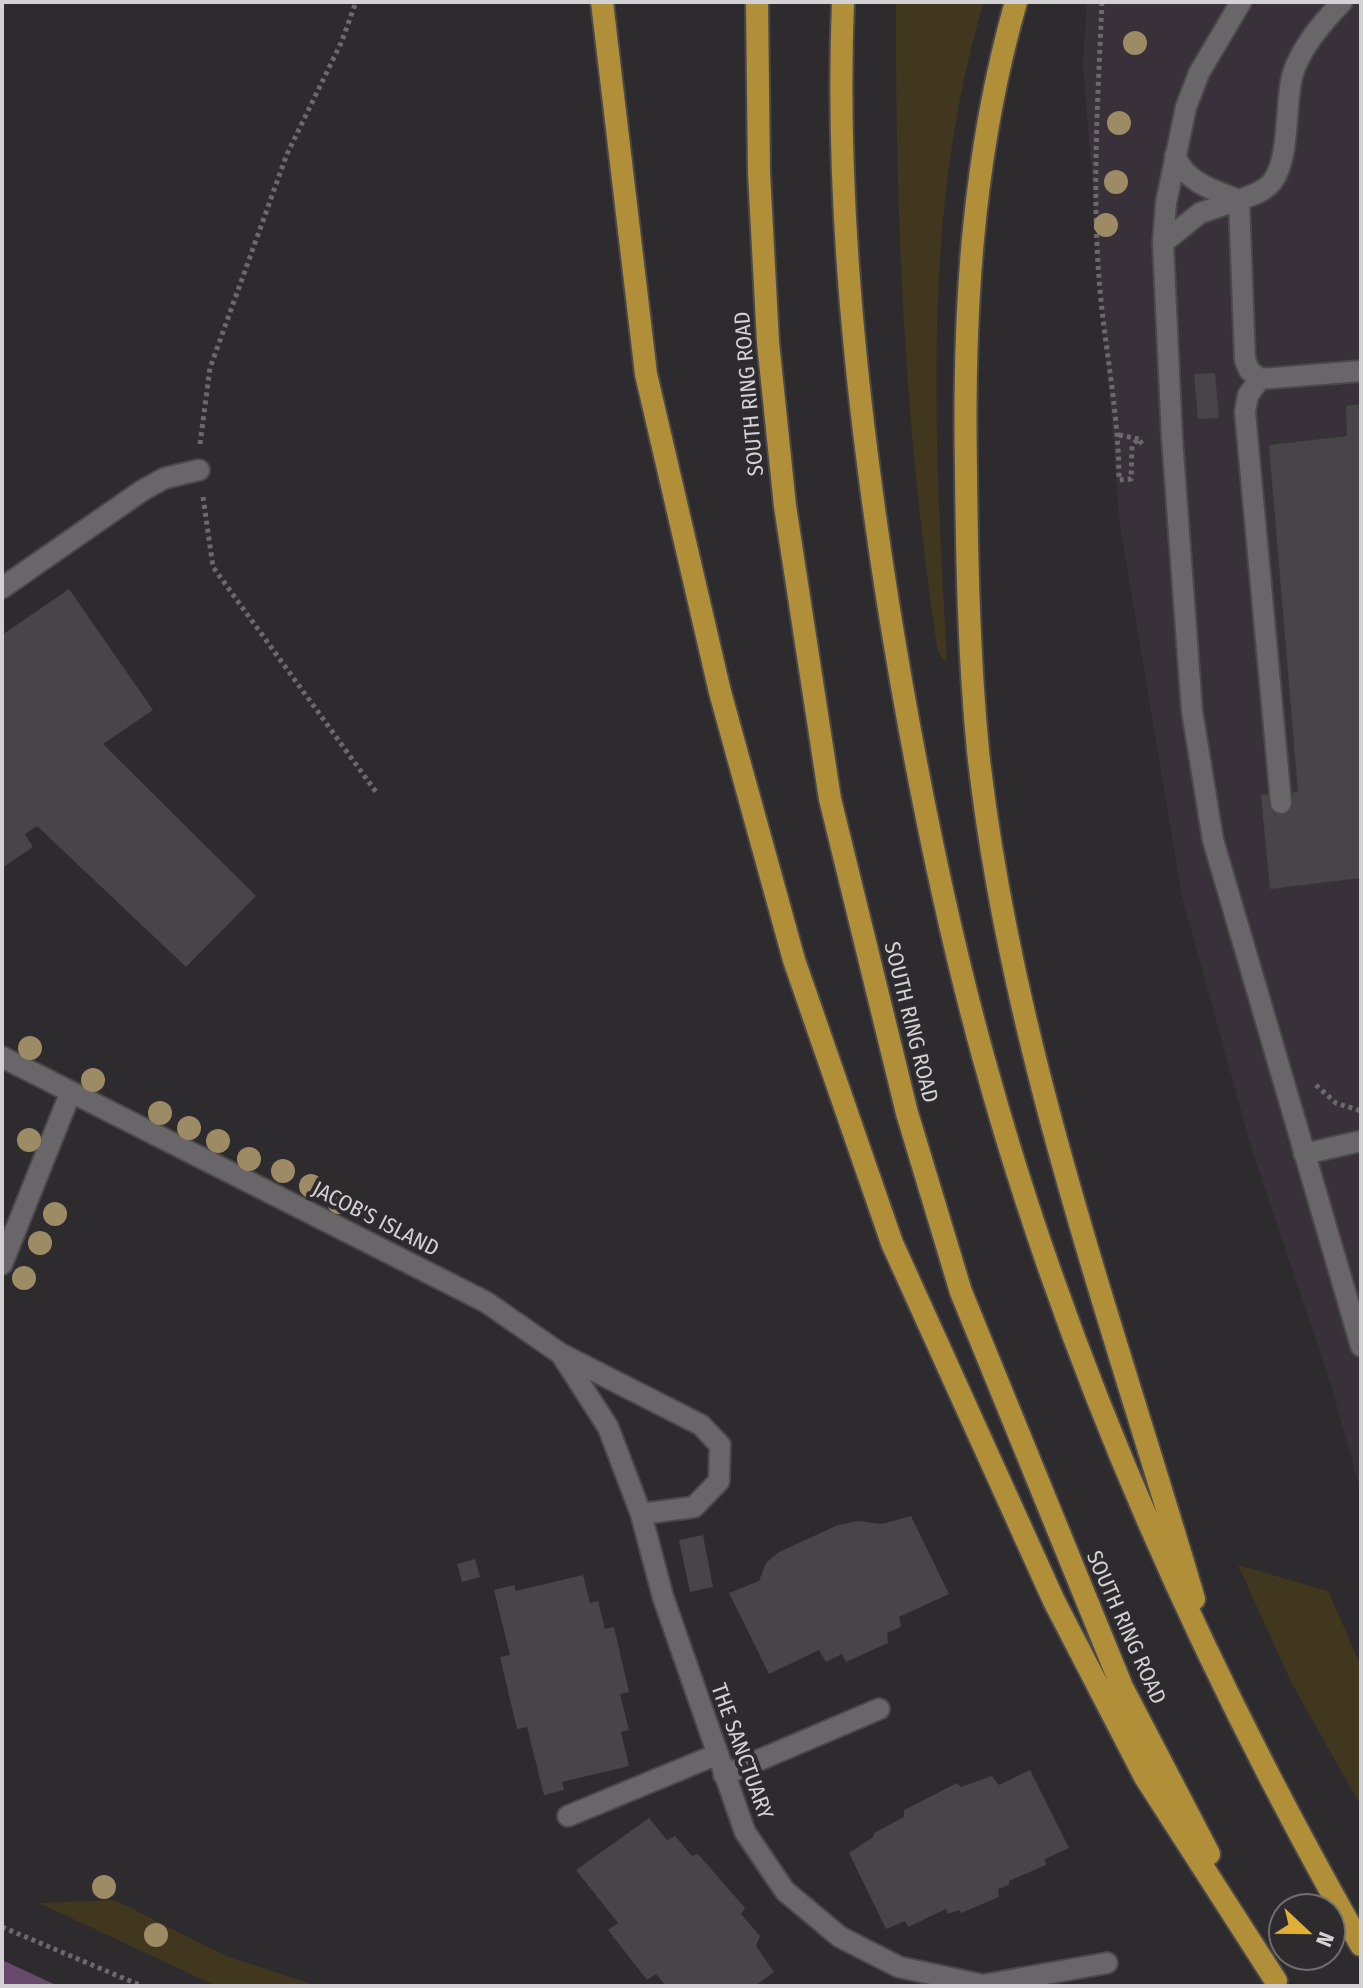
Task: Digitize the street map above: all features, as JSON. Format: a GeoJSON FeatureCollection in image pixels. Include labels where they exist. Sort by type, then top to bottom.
{"type":"FeatureCollection","features":[{"type":"Feature","properties":{"kind":"highway"},"geometry":{"type":"LineString","coordinates":[[602,2],[646,374],[720,692],[794,960],[892,1243],[1054,1601],[1145,1777],[1277,1984]]}},
{"type":"Feature","properties":{"kind":"highway","name":"SOUTH RING ROAD"},"geometry":{"type":"LineString","coordinates":[[757,2],[760,204],[768,342],[785,506],[830,799],[907,1113],[961,1292],[1122,1687],[1277,1984]]}},
{"type":"Feature","properties":{"kind":"highway"},"geometry":{"type":"LineString","coordinates":[[843,2],[846,193],[858,374],[877,532],[916,773],[985,1064],[1053,1280],[1116,1446],[1172,1578],[1301,1840],[1361,1945]]}},
{"type":"Feature","properties":{"kind":"highway"},"geometry":{"type":"LineString","coordinates":[[1016,2],[985,128],[970,246],[964,381],[972,672],[979,754],[1006,920],[1065,1175],[1211,1658]]}},
{"type":"Feature","properties":{"kind":"street"},"geometry":{"type":"LineString","coordinates":[[1241,2],[1199,73],[1186,107],[1175,156],[1163,243],[1172,438],[1192,711],[1201,777],[1217,855],[1361,1346]]}},
{"type":"Feature","properties":{"kind":"street"},"geometry":{"type":"LineString","coordinates":[[1163,243],[1200,213],[1259,193],[1272,182],[1284,143],[1293,74],[1301,54],[1342,2]]}},
{"type":"Feature","properties":{"kind":"street"},"geometry":{"type":"LineString","coordinates":[[1175,156],[1181,170],[1191,179],[1239,200]]}},
{"type":"Feature","properties":{"kind":"street"},"geometry":{"type":"LineString","coordinates":[[1239,200],[1245,360],[1253,376],[1260,379],[1361,371]]}},
{"type":"Feature","properties":{"kind":"street"},"geometry":{"type":"LineString","coordinates":[[1260,379],[1248,395],[1245,412],[1281,803]]}},
{"type":"Feature","properties":{"kind":"street"},"geometry":{"type":"LineString","coordinates":[[2,588],[143,490],[165,478],[199,470]]}},
{"type":"Feature","properties":{"kind":"street","name":"JACOB'S ISLAND"},"geometry":{"type":"LineString","coordinates":[[2,1057],[474,1296],[561,1354],[608,1427],[641,1514]]}},
{"type":"Feature","properties":{"kind":"street"},"geometry":{"type":"LineString","coordinates":[[2,1264],[70,1094]]}},
{"type":"Feature","properties":{"kind":"street"},"geometry":{"type":"LineString","coordinates":[[1304,1154],[1361,1141]]}},
{"type":"Feature","properties":{"kind":"street"},"geometry":{"type":"LineString","coordinates":[[561,1354],[701,1425],[720,1445],[719,1481],[694,1507],[641,1514]]}},
{"type":"Feature","properties":{"kind":"street","name":"THE SANCTUARY"},"geometry":{"type":"LineString","coordinates":[[641,1514],[663,1597],[745,1832],[785,1891],[840,1937],[899,1967],[983,1985],[1107,1963]]}},
{"type":"Feature","properties":{"kind":"street"},"geometry":{"type":"LineString","coordinates":[[724,1775],[879,1709]]}},
{"type":"Feature","properties":{"kind":"street"},"geometry":{"type":"LineString","coordinates":[[568,1816],[718,1754]]}},
{"type":"Feature","properties":{"kind":"path"},"geometry":{"type":"LineString","coordinates":[[356,2],[341,43],[287,154],[210,368],[199,470],[213,567],[376,792]]}},
{"type":"Feature","properties":{"kind":"path"},"geometry":{"type":"LineString","coordinates":[[1102,2],[1094,202],[1108,371],[1119,435],[1119,480],[1131,479],[1132,446],[1138,439],[1143,445],[1172,438]]}},
{"type":"Feature","properties":{"kind":"path"},"geometry":{"type":"LineString","coordinates":[[2,1927],[142,1986]]}},
{"type":"Feature","properties":{"kind":"shaded area"},"geometry":{"type":"Polygon","coordinates":[[[896,2],[984,2],[964,82],[950,163],[941,246],[937,413],[947,661],[941,658],[937,647],[910,406],[897,164],[896,2]]]}},
{"type":"Feature","properties":{"kind":"shaded area"},"geometry":{"type":"Polygon","coordinates":[[[1087,2],[1361,2],[1361,1492],[1330,1382],[1251,1147],[1182,896],[1120,526],[1083,65],[1087,2]]]}},
{"type":"Feature","properties":{"kind":"shaded area"},"geometry":{"type":"Polygon","coordinates":[[[1238,1565],[1328,1591],[1361,1666],[1361,1806],[1292,1684],[1238,1565]]]}},
{"type":"Feature","properties":{"kind":"shaded area"},"geometry":{"type":"Polygon","coordinates":[[[115,1900],[226,1956],[317,1986],[216,1986],[39,1903],[115,1900]]]}},
{"type":"Feature","properties":{"kind":"shaded area"},"geometry":{"type":"Polygon","coordinates":[[[2,1960],[58,1986],[2,1986],[2,1960]]]}},
{"type":"Feature","properties":{"kind":"building"},"geometry":{"type":"Polygon","coordinates":[[[1215,373],[1219,418],[1198,419],[1194,374],[1215,373]]]}},
{"type":"Feature","properties":{"kind":"building"},"geometry":{"type":"Polygon","coordinates":[[[1361,404],[1361,878],[1270,889],[1261,795],[1298,792],[1269,445],[1347,436],[1346,406],[1361,404]]]}},
{"type":"Feature","properties":{"kind":"building"},"geometry":{"type":"Polygon","coordinates":[[[69,589],[153,710],[103,744],[256,896],[186,967],[37,826],[25,834],[33,847],[2,868],[2,635],[69,589]]]}},
{"type":"Feature","properties":{"kind":"building"},"geometry":{"type":"Polygon","coordinates":[[[911,1516],[949,1594],[899,1617],[901,1627],[887,1633],[888,1643],[846,1662],[842,1654],[826,1662],[819,1650],[769,1674],[729,1593],[759,1581],[766,1563],[779,1552],[838,1525],[858,1521],[882,1524],[911,1516]]]}},
{"type":"Feature","properties":{"kind":"building"},"geometry":{"type":"Polygon","coordinates":[[[703,1535],[713,1587],[690,1592],[679,1540],[703,1535]]]}},
{"type":"Feature","properties":{"kind":"building"},"geometry":{"type":"Polygon","coordinates":[[[475,1559],[480,1577],[462,1582],[457,1564],[475,1559]]]}},
{"type":"Feature","properties":{"kind":"building"},"geometry":{"type":"Polygon","coordinates":[[[583,1575],[590,1603],[598,1601],[605,1629],[614,1627],[629,1692],[620,1694],[629,1730],[621,1732],[629,1766],[562,1782],[564,1790],[544,1795],[527,1727],[517,1729],[500,1657],[510,1655],[494,1590],[514,1585],[516,1591],[583,1575]]]}},
{"type":"Feature","properties":{"kind":"building"},"geometry":{"type":"Polygon","coordinates":[[[1030,1770],[1069,1848],[1045,1859],[1046,1865],[1009,1881],[1009,1885],[998,1889],[999,1897],[961,1913],[959,1910],[948,1914],[946,1909],[908,1927],[905,1921],[886,1929],[849,1853],[873,1837],[874,1833],[904,1817],[904,1810],[957,1783],[961,1787],[992,1776],[999,1785],[1030,1770]]]}},
{"type":"Feature","properties":{"kind":"building"},"geometry":{"type":"Polygon","coordinates":[[[649,1818],[667,1840],[675,1836],[692,1856],[698,1854],[745,1908],[741,1914],[760,1936],[756,1946],[774,1972],[755,1986],[666,1986],[656,1974],[647,1980],[608,1930],[618,1923],[576,1870],[649,1818]]]}}]}
